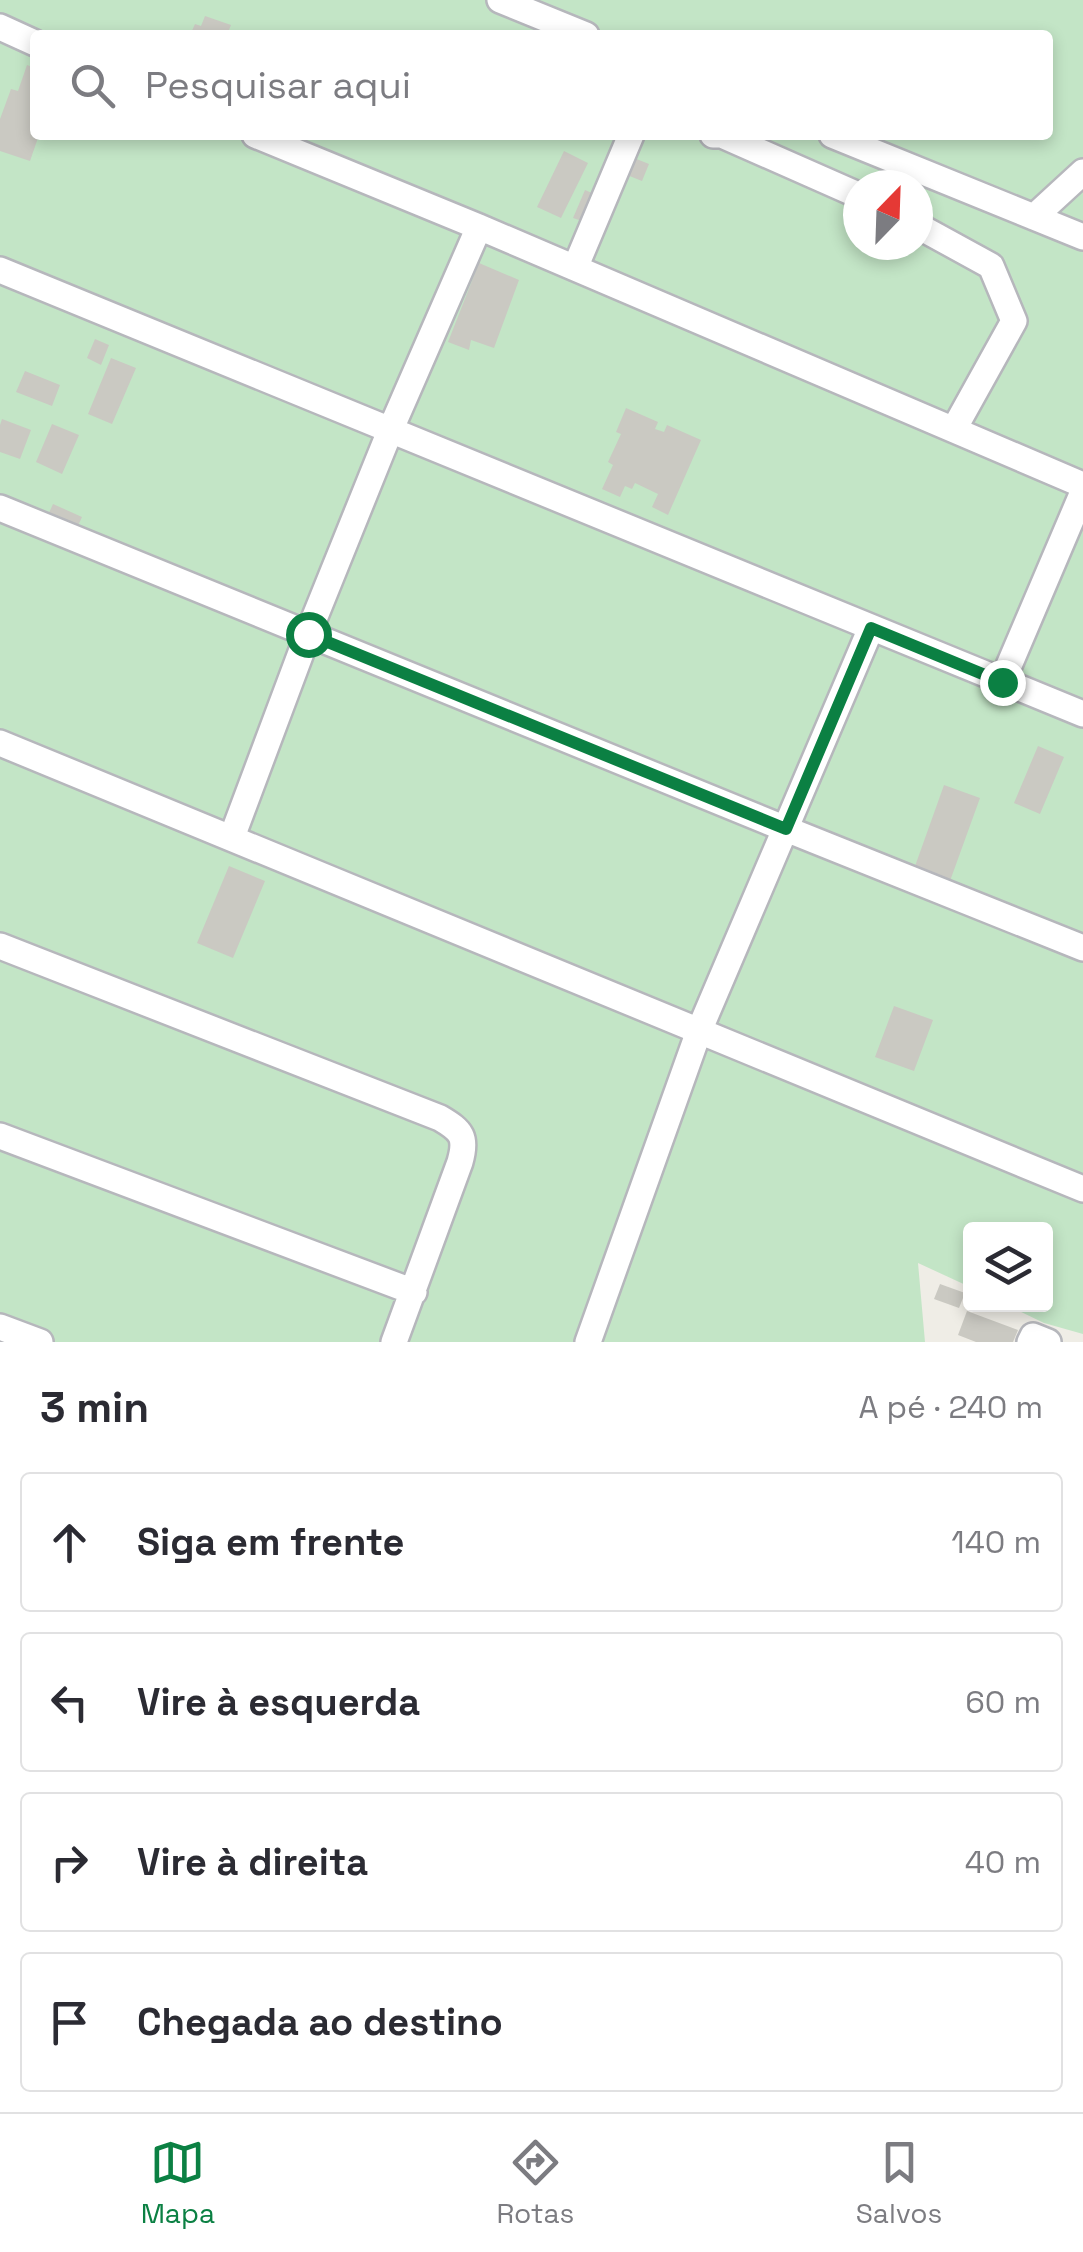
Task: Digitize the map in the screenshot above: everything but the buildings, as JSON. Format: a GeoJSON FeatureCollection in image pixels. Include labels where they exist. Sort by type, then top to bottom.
{"type":"FeatureCollection","features":[{"type":"Feature","properties":{"kind":"street"},"geometry":{"type":"LineString","coordinates":[[500,0],[574,30]]}},
{"type":"Feature","properties":{"kind":"street"},"geometry":{"type":"LineString","coordinates":[[0,28],[30,41]]}},
{"type":"Feature","properties":{"kind":"street"},"geometry":{"type":"LineString","coordinates":[[267,140],[1083,485]]}},
{"type":"Feature","properties":{"kind":"street"},"geometry":{"type":"LineString","coordinates":[[575,268],[629,140]]}},
{"type":"Feature","properties":{"kind":"street"},"geometry":{"type":"LineString","coordinates":[[731,140],[843,188]]}},
{"type":"Feature","properties":{"kind":"street"},"geometry":{"type":"LineString","coordinates":[[844,140],[1083,237]]}},
{"type":"Feature","properties":{"kind":"street"},"geometry":{"type":"LineString","coordinates":[[1034,217],[1083,172]]}},
{"type":"Feature","properties":{"kind":"street"},"geometry":{"type":"LineString","coordinates":[[232,837],[308,634],[479,227]]}},
{"type":"Feature","properties":{"kind":"street"},"geometry":{"type":"LineString","coordinates":[[933,234],[991,266],[1014,321],[954,430]]}},
{"type":"Feature","properties":{"kind":"street"},"geometry":{"type":"LineString","coordinates":[[0,270],[1083,714]]}},
{"type":"Feature","properties":{"kind":"street"},"geometry":{"type":"LineString","coordinates":[[1002,682],[1083,492]]}},
{"type":"Feature","properties":{"kind":"street"},"geometry":{"type":"LineString","coordinates":[[0,508],[1083,948]]}},
{"type":"Feature","properties":{"kind":"street"},"geometry":{"type":"LineString","coordinates":[[588,1342],[699,1030],[871,628]]}},
{"type":"Feature","properties":{"kind":"street"},"geometry":{"type":"LineString","coordinates":[[0,744],[1083,1190]]}},
{"type":"Feature","properties":{"kind":"street"},"geometry":{"type":"LineString","coordinates":[[0,946],[455,1127],[462,1135],[464,1148],[394,1342]]}},
{"type":"Feature","properties":{"kind":"street"},"geometry":{"type":"LineString","coordinates":[[0,1136],[414,1292]]}},
{"type":"Feature","properties":{"kind":"street"},"geometry":{"type":"LineString","coordinates":[[0,1327],[40,1342]]}},
{"type":"Feature","properties":{"kind":"street"},"geometry":{"type":"LineString","coordinates":[[1030,1342],[1033,1336],[1048,1342]]}},
{"type":"Feature","properties":{"kind":"green space"},"geometry":{"type":"Polygon","coordinates":[[[0,0],[1083,0],[1083,1334],[1021,1312],[1053,1312],[1053,1222],[963,1222],[963,1284],[918,1263],[925,1342],[0,1342],[0,0]]]}},
{"type":"Feature","properties":{"kind":"route"},"geometry":{"type":"LineString","coordinates":[[308,634],[786,829],[871,628],[1002,682]]}}]}
